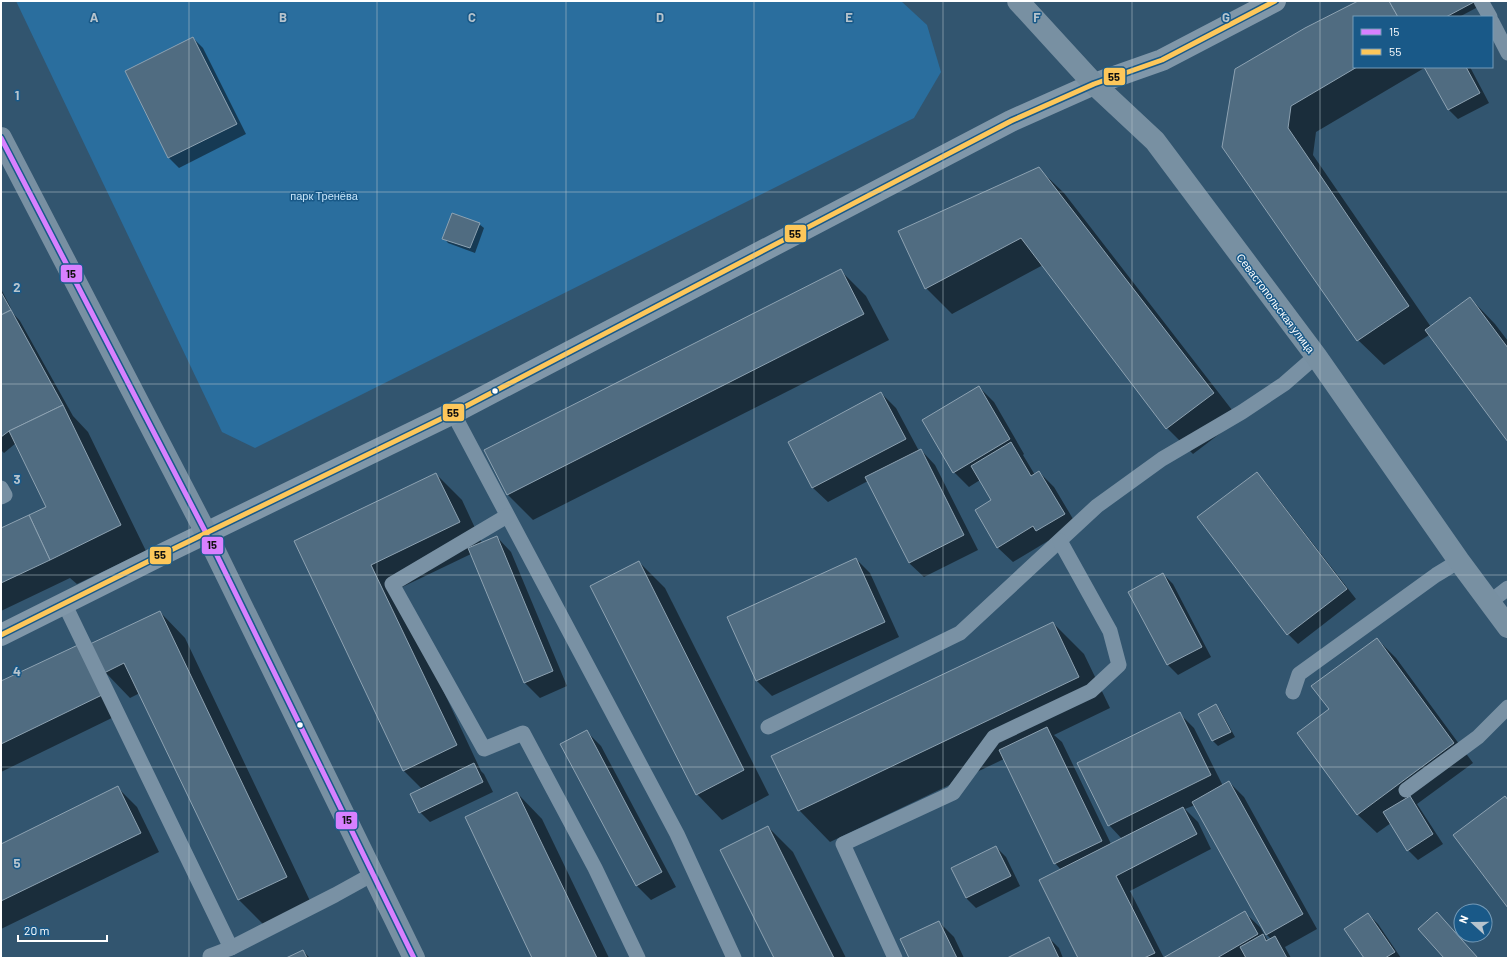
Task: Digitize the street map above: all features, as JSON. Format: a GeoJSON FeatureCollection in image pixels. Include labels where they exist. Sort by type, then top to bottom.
{"type":"FeatureCollection","features":[{"type":"Feature","properties":{"kind":"main road","name":"Севастопольская улица"},"geometry":{"type":"LineString","coordinates":[[1018,1],[1094,84],[1156,141],[1316,356],[1459,561],[1508,627]]}},
{"type":"Feature","properties":{"kind":"main road"},"geometry":{"type":"LineString","coordinates":[[1,635],[453,412],[1011,121],[1094,84],[1162,60],[1274,1]]}},
{"type":"Feature","properties":{"kind":"main road"},"geometry":{"type":"LineString","coordinates":[[1,138],[206,533],[414,958]]}},
{"type":"Feature","properties":{"kind":"lane"},"geometry":{"type":"LineString","coordinates":[[1481,1],[1489,16]]}},
{"type":"Feature","properties":{"kind":"lane"},"geometry":{"type":"LineString","coordinates":[[1493,24],[1508,52]]}},
{"type":"Feature","properties":{"kind":"lane"},"geometry":{"type":"LineString","coordinates":[[768,727],[960,633],[1097,506],[1162,460],[1242,412],[1284,384],[1316,356]]}},
{"type":"Feature","properties":{"kind":"lane"},"geometry":{"type":"LineString","coordinates":[[453,412],[677,834],[734,958]]}},
{"type":"Feature","properties":{"kind":"lane"},"geometry":{"type":"LineString","coordinates":[[1,488],[5,495],[1,497]]}},
{"type":"Feature","properties":{"kind":"lane"},"geometry":{"type":"LineString","coordinates":[[507,516],[392,584],[484,749],[523,733],[595,868],[638,958]]}},
{"type":"Feature","properties":{"kind":"lane"},"geometry":{"type":"LineString","coordinates":[[895,958],[843,844],[953,793],[994,737],[1091,691],[1119,665],[1110,631],[1060,541]]}},
{"type":"Feature","properties":{"kind":"lane"},"geometry":{"type":"LineString","coordinates":[[1293,692],[1299,674],[1436,575],[1459,561]]}},
{"type":"Feature","properties":{"kind":"lane"},"geometry":{"type":"LineString","coordinates":[[1490,602],[1508,588]]}},
{"type":"Feature","properties":{"kind":"lane"},"geometry":{"type":"LineString","coordinates":[[64,603],[231,948]]}},
{"type":"Feature","properties":{"kind":"lane"},"geometry":{"type":"LineString","coordinates":[[1406,790],[1478,737],[1508,707]]}},
{"type":"Feature","properties":{"kind":"lane"},"geometry":{"type":"LineString","coordinates":[[212,958],[210,956],[231,948],[373,874]]}},
{"type":"Feature","properties":{"kind":"green space","name":"парк Тренёва"},"geometry":{"type":"Polygon","coordinates":[[[16,1],[901,1],[927,25],[941,72],[914,118],[255,448],[222,432],[16,1]]]}},
{"type":"Feature","properties":{"kind":"building"},"geometry":{"type":"Polygon","coordinates":[[[1358,1],[1389,1],[1397,16],[1353,16],[1353,68],[1355,68],[1291,106],[1288,128],[1409,306],[1357,341],[1222,147],[1235,69],[1305,28],[1358,1]]]}},
{"type":"Feature","properties":{"kind":"building"},"geometry":{"type":"Polygon","coordinates":[[[1389,1],[1474,1],[1448,16],[1397,16],[1389,1]]]}},
{"type":"Feature","properties":{"kind":"building"},"geometry":{"type":"Polygon","coordinates":[[[193,37],[237,124],[168,158],[125,71],[193,37]]]}},
{"type":"Feature","properties":{"kind":"building"},"geometry":{"type":"Polygon","coordinates":[[[1425,68],[1467,68],[1480,93],[1448,110],[1425,68]]]}},
{"type":"Feature","properties":{"kind":"building"},"geometry":{"type":"Polygon","coordinates":[[[1039,167],[1214,393],[1166,429],[1021,238],[925,289],[898,231],[1039,167]]]}},
{"type":"Feature","properties":{"kind":"building"},"geometry":{"type":"Polygon","coordinates":[[[452,213],[480,223],[470,248],[442,239],[452,213]]]}},
{"type":"Feature","properties":{"kind":"building"},"geometry":{"type":"Polygon","coordinates":[[[841,269],[864,314],[507,495],[484,450],[841,269]]]}},
{"type":"Feature","properties":{"kind":"building"},"geometry":{"type":"Polygon","coordinates":[[[1,292],[11,310],[1,315],[1,292]]]}},
{"type":"Feature","properties":{"kind":"building"},"geometry":{"type":"Polygon","coordinates":[[[1470,297],[1508,348],[1508,442],[1425,330],[1470,297]]]}},
{"type":"Feature","properties":{"kind":"building"},"geometry":{"type":"Polygon","coordinates":[[[11,310],[63,405],[9,431],[1,437],[1,315],[11,310]]]}},
{"type":"Feature","properties":{"kind":"building"},"geometry":{"type":"Polygon","coordinates":[[[979,386],[1010,439],[953,473],[922,420],[979,386]]]}},
{"type":"Feature","properties":{"kind":"building"},"geometry":{"type":"Polygon","coordinates":[[[881,392],[906,439],[812,488],[788,442],[881,392]]]}},
{"type":"Feature","properties":{"kind":"building"},"geometry":{"type":"Polygon","coordinates":[[[63,405],[121,525],[50,560],[29,515],[46,507],[9,431],[63,405]]]}},
{"type":"Feature","properties":{"kind":"building"},"geometry":{"type":"Polygon","coordinates":[[[1011,442],[1031,476],[1039,471],[1065,514],[1036,531],[1033,526],[997,548],[975,510],[991,500],[971,466],[1011,442]]]}},
{"type":"Feature","properties":{"kind":"building"},"geometry":{"type":"Polygon","coordinates":[[[921,449],[964,535],[909,563],[865,477],[921,449]]]}},
{"type":"Feature","properties":{"kind":"building"},"geometry":{"type":"Polygon","coordinates":[[[1257,472],[1347,589],[1287,635],[1197,517],[1257,472]]]}},
{"type":"Feature","properties":{"kind":"building"},"geometry":{"type":"Polygon","coordinates":[[[436,473],[460,522],[371,565],[457,745],[403,771],[294,541],[436,473]]]}},
{"type":"Feature","properties":{"kind":"building"},"geometry":{"type":"Polygon","coordinates":[[[29,515],[50,560],[1,583],[1,528],[29,515]]]}},
{"type":"Feature","properties":{"kind":"building"},"geometry":{"type":"Polygon","coordinates":[[[497,536],[553,671],[524,683],[468,548],[497,536]]]}},
{"type":"Feature","properties":{"kind":"building"},"geometry":{"type":"Polygon","coordinates":[[[856,558],[885,622],[756,681],[727,617],[856,558]]]}},
{"type":"Feature","properties":{"kind":"building"},"geometry":{"type":"Polygon","coordinates":[[[639,561],[744,770],[696,795],[590,586],[639,561]]]}},
{"type":"Feature","properties":{"kind":"building"},"geometry":{"type":"Polygon","coordinates":[[[1163,573],[1202,647],[1167,665],[1128,592],[1163,573]]]}},
{"type":"Feature","properties":{"kind":"building"},"geometry":{"type":"Polygon","coordinates":[[[160,611],[287,877],[238,900],[124,663],[104,673],[90,644],[160,611]]]}},
{"type":"Feature","properties":{"kind":"building"},"geometry":{"type":"Polygon","coordinates":[[[1053,622],[1079,677],[798,811],[771,756],[1053,622]]]}},
{"type":"Feature","properties":{"kind":"building"},"geometry":{"type":"Polygon","coordinates":[[[1377,638],[1454,743],[1357,815],[1297,733],[1329,709],[1311,686],[1377,638]]]}},
{"type":"Feature","properties":{"kind":"building"},"geometry":{"type":"Polygon","coordinates":[[[78,645],[102,695],[1,744],[1,681],[78,645]]]}},
{"type":"Feature","properties":{"kind":"building"},"geometry":{"type":"Polygon","coordinates":[[[1216,704],[1231,732],[1212,741],[1198,714],[1216,704]]]}},
{"type":"Feature","properties":{"kind":"building"},"geometry":{"type":"Polygon","coordinates":[[[1180,712],[1211,775],[1108,826],[1077,763],[1180,712]]]}},
{"type":"Feature","properties":{"kind":"building"},"geometry":{"type":"Polygon","coordinates":[[[1047,727],[1102,841],[1054,864],[999,750],[1047,727]]]}},
{"type":"Feature","properties":{"kind":"building"},"geometry":{"type":"Polygon","coordinates":[[[587,730],[662,872],[636,886],[560,744],[587,730]]]}},
{"type":"Feature","properties":{"kind":"building"},"geometry":{"type":"Polygon","coordinates":[[[474,763],[483,782],[419,813],[410,794],[474,763]]]}},
{"type":"Feature","properties":{"kind":"building"},"geometry":{"type":"Polygon","coordinates":[[[1229,781],[1303,914],[1266,935],[1192,802],[1229,781]]]}},
{"type":"Feature","properties":{"kind":"building"},"geometry":{"type":"Polygon","coordinates":[[[118,786],[141,833],[1,901],[1,844],[118,786]]]}},
{"type":"Feature","properties":{"kind":"building"},"geometry":{"type":"Polygon","coordinates":[[[517,792],[597,958],[532,958],[465,817],[517,792]]]}},
{"type":"Feature","properties":{"kind":"building"},"geometry":{"type":"Polygon","coordinates":[[[1410,796],[1433,834],[1407,851],[1383,812],[1410,796]]]}},
{"type":"Feature","properties":{"kind":"building"},"geometry":{"type":"Polygon","coordinates":[[[1505,796],[1508,800],[1508,908],[1453,835],[1505,796]]]}},
{"type":"Feature","properties":{"kind":"building"},"geometry":{"type":"Polygon","coordinates":[[[1183,807],[1197,834],[1116,876],[1155,953],[1144,958],[1078,958],[1039,880],[1183,807]]]}},
{"type":"Feature","properties":{"kind":"building"},"geometry":{"type":"Polygon","coordinates":[[[768,826],[834,958],[774,958],[720,850],[768,826]]]}},
{"type":"Feature","properties":{"kind":"building"},"geometry":{"type":"Polygon","coordinates":[[[996,846],[1011,876],[966,898],[951,868],[996,846]]]}},
{"type":"Feature","properties":{"kind":"building"},"geometry":{"type":"Polygon","coordinates":[[[1245,911],[1258,934],[1217,958],[1163,958],[1245,911]]]}},
{"type":"Feature","properties":{"kind":"building"},"geometry":{"type":"Polygon","coordinates":[[[1437,912],[1453,930],[1453,943],[1465,943],[1478,958],[1444,958],[1418,929],[1437,912]]]}},
{"type":"Feature","properties":{"kind":"building"},"geometry":{"type":"Polygon","coordinates":[[[1368,913],[1395,952],[1385,958],[1364,958],[1344,929],[1368,913]]]}},
{"type":"Feature","properties":{"kind":"building"},"geometry":{"type":"Polygon","coordinates":[[[939,921],[957,958],[909,958],[900,939],[939,921]]]}},
{"type":"Feature","properties":{"kind":"building"},"geometry":{"type":"Polygon","coordinates":[[[1263,934],[1266,941],[1275,936],[1287,958],[1246,958],[1240,947],[1263,934]]]}},
{"type":"Feature","properties":{"kind":"building"},"geometry":{"type":"Polygon","coordinates":[[[1049,937],[1059,958],[1007,958],[1049,937]]]}},
{"type":"Feature","properties":{"kind":"building"},"geometry":{"type":"Polygon","coordinates":[[[303,950],[307,958],[286,958],[303,950]]]}},
{"type":"Feature","properties":{"kind":"transit line","name":"55"},"geometry":{"type":"LineString","coordinates":[[1,635],[167,552],[453,413],[1011,121],[1094,84],[1162,60],[1275,1]]}},
{"type":"Feature","properties":{"kind":"transit line","name":"15"},"geometry":{"type":"LineString","coordinates":[[1,138],[206,533],[414,958]]}}]}
